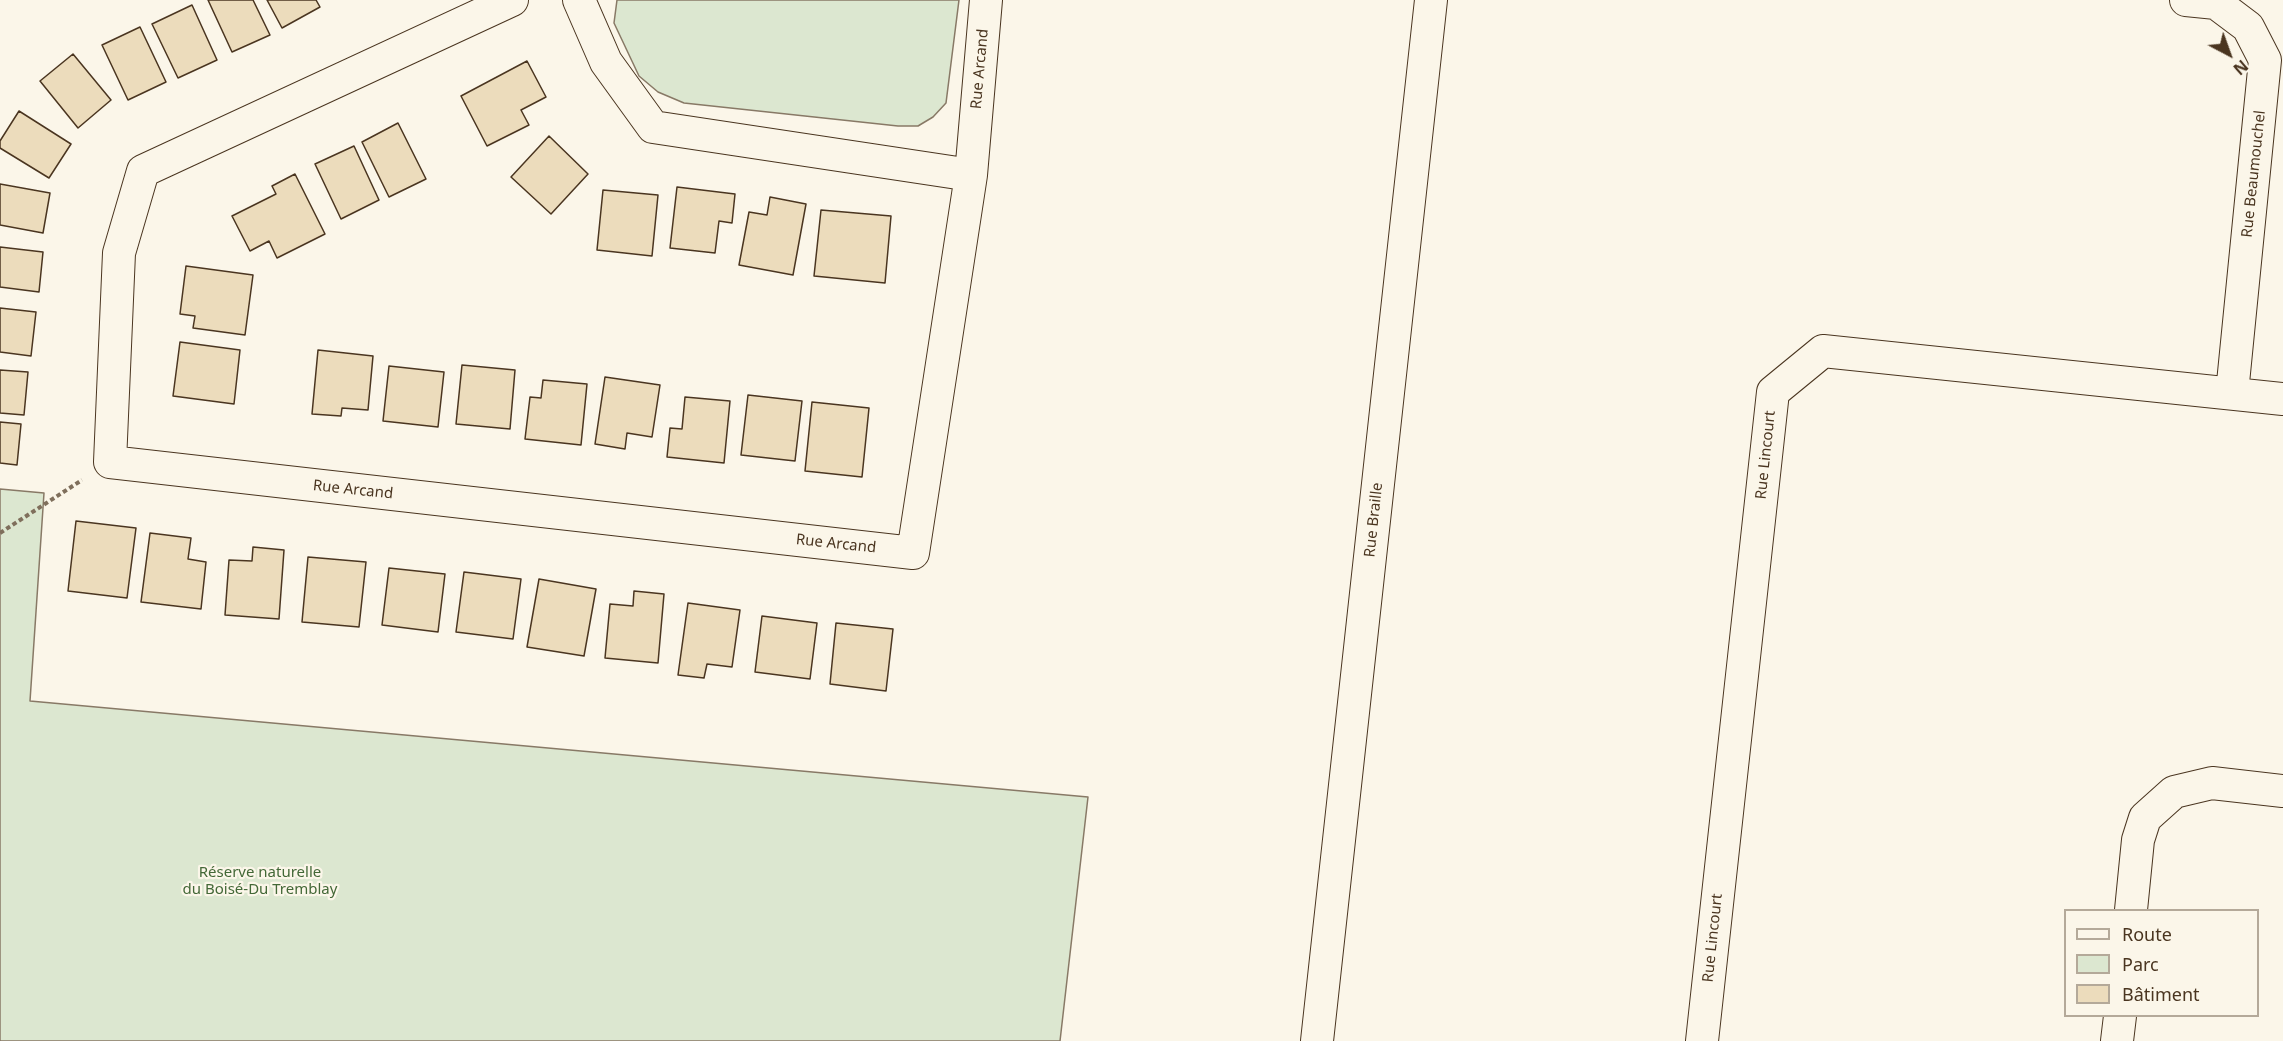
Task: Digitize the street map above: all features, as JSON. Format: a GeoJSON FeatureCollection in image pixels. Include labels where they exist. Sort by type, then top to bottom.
{"type":"FeatureCollection","features":[{"type":"Feature","properties":{"kind":"street"},"geometry":{"type":"LineString","coordinates":[[110,462],[119,254],[142,171],[512,0]]}},
{"type":"Feature","properties":{"kind":"street"},"geometry":{"type":"LineString","coordinates":[[579,0],[606,62],[653,127],[971,175]]}},
{"type":"Feature","properties":{"kind":"street","name":"Rue Arcand"},"geometry":{"type":"LineString","coordinates":[[110,462],[913,553],[971,175],[986,0]]}},
{"type":"Feature","properties":{"kind":"street","name":"Rue Braille"},"geometry":{"type":"LineString","coordinates":[[1317,1041],[1431,0]]}},
{"type":"Feature","properties":{"kind":"street","name":"Rue Beaumouchel"},"geometry":{"type":"LineString","coordinates":[[2186,0],[2216,3],[2248,27],[2265,60],[2232,393]]}},
{"type":"Feature","properties":{"kind":"street","name":"Rue Lincourt"},"geometry":{"type":"LineString","coordinates":[[1702,1041],[1773,392],[1823,351],[2283,399]]}},
{"type":"Feature","properties":{"kind":"street"},"geometry":{"type":"LineString","coordinates":[[2131,909],[2138,840],[2145,818],[2174,792],[2212,783],[2283,791]]}},
{"type":"Feature","properties":{"kind":"street"},"geometry":{"type":"LineString","coordinates":[[2117,1041],[2120,1017]]}},
{"type":"Feature","properties":{"kind":"path"},"geometry":{"type":"LineString","coordinates":[[0,533],[110,462]]}},
{"type":"Feature","properties":{"kind":"green space"},"geometry":{"type":"Polygon","coordinates":[[[617,0],[959,0],[946,103],[933,117],[918,126],[898,126],[684,103],[658,92],[639,76],[614,23],[617,0]]]}},
{"type":"Feature","properties":{"kind":"green space","name":"Réserve naturelle du Boisé-Du Tremblay"},"geometry":{"type":"Polygon","coordinates":[[[0,489],[44,493],[30,701],[1088,797],[1060,1041],[0,1041],[0,489]]]}},
{"type":"Feature","properties":{"kind":"building"},"geometry":{"type":"Polygon","coordinates":[[[208,0],[253,0],[270,35],[232,52],[208,0]]]}},
{"type":"Feature","properties":{"kind":"building"},"geometry":{"type":"Polygon","coordinates":[[[267,0],[316,0],[320,7],[282,28],[267,0]]]}},
{"type":"Feature","properties":{"kind":"building"},"geometry":{"type":"Polygon","coordinates":[[[192,5],[217,60],[178,78],[152,24],[192,5]]]}},
{"type":"Feature","properties":{"kind":"building"},"geometry":{"type":"Polygon","coordinates":[[[140,27],[166,82],[128,100],[102,45],[140,27]]]}},
{"type":"Feature","properties":{"kind":"building"},"geometry":{"type":"Polygon","coordinates":[[[73,54],[111,100],[78,128],[40,81],[73,54]]]}},
{"type":"Feature","properties":{"kind":"building"},"geometry":{"type":"Polygon","coordinates":[[[527,61],[546,97],[521,110],[529,125],[487,146],[461,96],[527,61]]]}},
{"type":"Feature","properties":{"kind":"building"},"geometry":{"type":"Polygon","coordinates":[[[19,111],[71,144],[49,178],[0,148],[0,141],[19,111]]]}},
{"type":"Feature","properties":{"kind":"building"},"geometry":{"type":"Polygon","coordinates":[[[398,123],[426,179],[389,197],[362,142],[398,123]]]}},
{"type":"Feature","properties":{"kind":"building"},"geometry":{"type":"Polygon","coordinates":[[[549,136],[588,174],[551,214],[511,177],[549,136]]]}},
{"type":"Feature","properties":{"kind":"building"},"geometry":{"type":"Polygon","coordinates":[[[354,146],[379,200],[341,219],[315,164],[354,146]]]}},
{"type":"Feature","properties":{"kind":"building"},"geometry":{"type":"Polygon","coordinates":[[[295,174],[325,234],[277,258],[269,241],[250,251],[232,216],[276,194],[272,186],[295,174]]]}},
{"type":"Feature","properties":{"kind":"building"},"geometry":{"type":"Polygon","coordinates":[[[0,184],[50,193],[43,233],[0,225],[0,184]]]}},
{"type":"Feature","properties":{"kind":"building"},"geometry":{"type":"Polygon","coordinates":[[[677,187],[735,194],[732,223],[719,221],[715,253],[670,248],[677,187]]]}},
{"type":"Feature","properties":{"kind":"building"},"geometry":{"type":"Polygon","coordinates":[[[603,190],[658,195],[652,256],[597,250],[603,190]]]}},
{"type":"Feature","properties":{"kind":"building"},"geometry":{"type":"Polygon","coordinates":[[[770,197],[806,204],[793,275],[739,265],[749,212],[767,215],[770,197]]]}},
{"type":"Feature","properties":{"kind":"building"},"geometry":{"type":"Polygon","coordinates":[[[821,210],[891,216],[885,283],[814,276],[821,210]]]}},
{"type":"Feature","properties":{"kind":"building"},"geometry":{"type":"Polygon","coordinates":[[[0,247],[43,252],[39,292],[0,287],[0,247]]]}},
{"type":"Feature","properties":{"kind":"building"},"geometry":{"type":"Polygon","coordinates":[[[186,266],[253,275],[245,335],[193,328],[195,316],[180,314],[186,266]]]}},
{"type":"Feature","properties":{"kind":"building"},"geometry":{"type":"Polygon","coordinates":[[[0,308],[36,312],[31,356],[0,352],[0,308]]]}},
{"type":"Feature","properties":{"kind":"building"},"geometry":{"type":"Polygon","coordinates":[[[180,342],[240,350],[234,404],[173,396],[180,342]]]}},
{"type":"Feature","properties":{"kind":"building"},"geometry":{"type":"Polygon","coordinates":[[[318,350],[373,356],[368,410],[342,408],[341,416],[312,414],[318,350]]]}},
{"type":"Feature","properties":{"kind":"building"},"geometry":{"type":"Polygon","coordinates":[[[462,365],[515,370],[510,429],[456,424],[462,365]]]}},
{"type":"Feature","properties":{"kind":"building"},"geometry":{"type":"Polygon","coordinates":[[[389,366],[444,372],[438,427],[383,421],[389,366]]]}},
{"type":"Feature","properties":{"kind":"building"},"geometry":{"type":"Polygon","coordinates":[[[0,370],[28,372],[24,415],[0,413],[0,370]]]}},
{"type":"Feature","properties":{"kind":"building"},"geometry":{"type":"Polygon","coordinates":[[[605,377],[660,385],[652,437],[627,433],[625,449],[595,444],[605,377]]]}},
{"type":"Feature","properties":{"kind":"building"},"geometry":{"type":"Polygon","coordinates":[[[543,380],[587,384],[581,445],[525,439],[530,397],[541,398],[543,380]]]}},
{"type":"Feature","properties":{"kind":"building"},"geometry":{"type":"Polygon","coordinates":[[[748,395],[802,401],[795,461],[741,455],[748,395]]]}},
{"type":"Feature","properties":{"kind":"building"},"geometry":{"type":"Polygon","coordinates":[[[685,397],[730,401],[724,463],[667,457],[670,428],[682,429],[685,397]]]}},
{"type":"Feature","properties":{"kind":"building"},"geometry":{"type":"Polygon","coordinates":[[[812,402],[869,408],[862,477],[805,471],[812,402]]]}},
{"type":"Feature","properties":{"kind":"building"},"geometry":{"type":"Polygon","coordinates":[[[0,422],[21,424],[17,465],[0,463],[0,422]]]}},
{"type":"Feature","properties":{"kind":"building"},"geometry":{"type":"Polygon","coordinates":[[[76,521],[136,528],[127,598],[68,591],[76,521]]]}},
{"type":"Feature","properties":{"kind":"building"},"geometry":{"type":"Polygon","coordinates":[[[150,533],[191,538],[188,559],[206,562],[201,609],[141,602],[150,533]]]}},
{"type":"Feature","properties":{"kind":"building"},"geometry":{"type":"Polygon","coordinates":[[[253,547],[284,550],[279,619],[225,615],[229,560],[252,561],[253,547]]]}},
{"type":"Feature","properties":{"kind":"building"},"geometry":{"type":"Polygon","coordinates":[[[308,557],[366,562],[359,627],[302,622],[308,557]]]}},
{"type":"Feature","properties":{"kind":"building"},"geometry":{"type":"Polygon","coordinates":[[[389,568],[445,574],[438,632],[382,625],[389,568]]]}},
{"type":"Feature","properties":{"kind":"building"},"geometry":{"type":"Polygon","coordinates":[[[464,572],[521,579],[513,639],[456,632],[464,572]]]}},
{"type":"Feature","properties":{"kind":"building"},"geometry":{"type":"Polygon","coordinates":[[[539,579],[596,589],[584,656],[527,647],[539,579]]]}},
{"type":"Feature","properties":{"kind":"building"},"geometry":{"type":"Polygon","coordinates":[[[634,591],[664,594],[658,663],[605,658],[610,604],[633,606],[634,591]]]}},
{"type":"Feature","properties":{"kind":"building"},"geometry":{"type":"Polygon","coordinates":[[[688,603],[740,610],[732,667],[707,664],[704,678],[678,675],[688,603]]]}},
{"type":"Feature","properties":{"kind":"building"},"geometry":{"type":"Polygon","coordinates":[[[762,616],[817,623],[810,679],[755,672],[762,616]]]}},
{"type":"Feature","properties":{"kind":"building"},"geometry":{"type":"Polygon","coordinates":[[[836,623],[893,629],[886,691],[830,684],[836,623]]]}}]}
